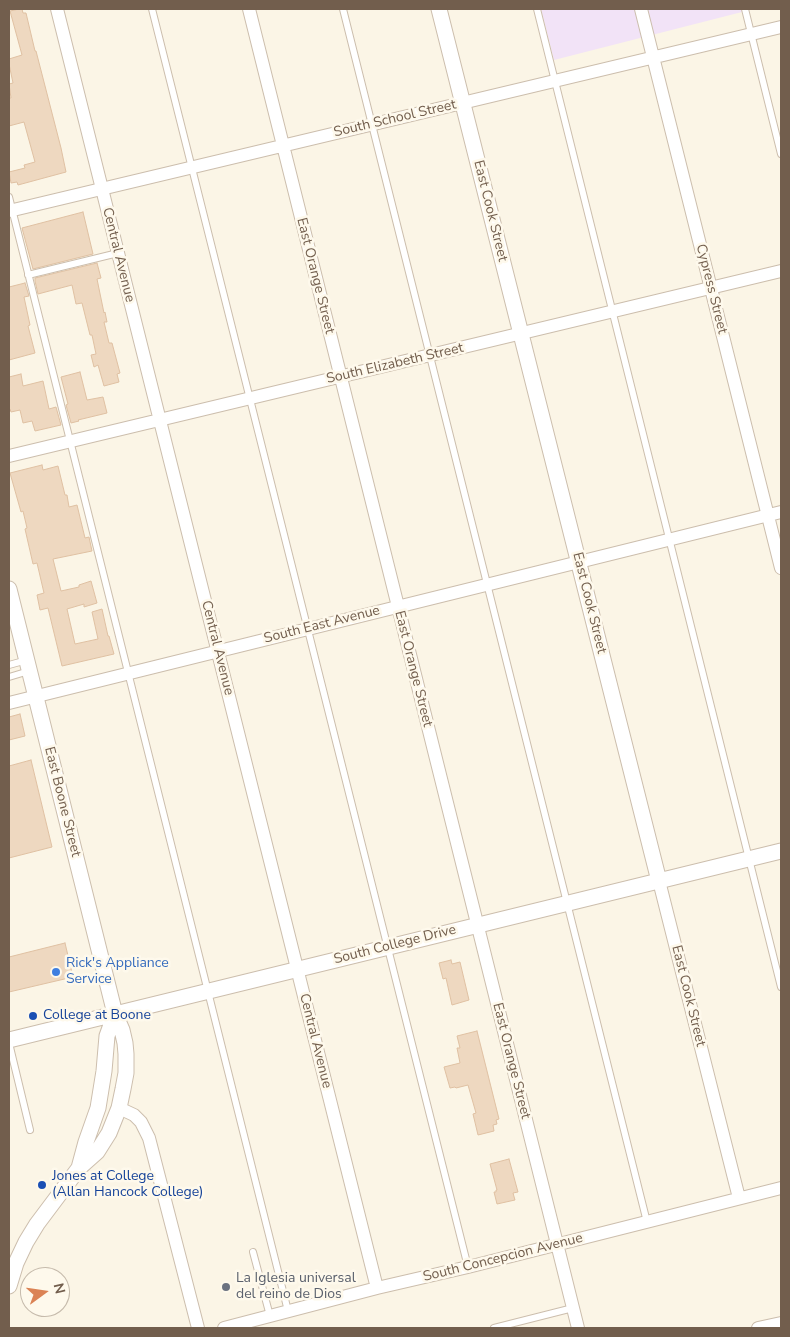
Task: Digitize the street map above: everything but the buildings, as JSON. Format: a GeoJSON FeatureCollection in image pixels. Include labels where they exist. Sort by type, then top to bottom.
{"type":"FeatureCollection","features":[{"type":"Feature","properties":{"kind":"street","name":"Central Avenue"},"geometry":{"type":"LineString","coordinates":[[57,9],[376,1288]]}},
{"type":"Feature","properties":{"kind":"street","name":"East Orange Street"},"geometry":{"type":"LineString","coordinates":[[248,9],[578,1328]]}},
{"type":"Feature","properties":{"kind":"street","name":"East Cook Street"},"geometry":{"type":"LineString","coordinates":[[439,9],[739,1198]]}},
{"type":"Feature","properties":{"kind":"street","name":"Cypress Street"},"geometry":{"type":"LineString","coordinates":[[641,9],[781,568]]}},
{"type":"Feature","properties":{"kind":"street","name":"South School Street"},"geometry":{"type":"LineString","coordinates":[[10,210],[781,27]]}},
{"type":"Feature","properties":{"kind":"street","name":"South Elizabeth Street"},"geometry":{"type":"LineString","coordinates":[[9,456],[781,271]]}},
{"type":"Feature","properties":{"kind":"street","name":"South East Avenue"},"geometry":{"type":"LineString","coordinates":[[9,703],[781,512]]}},
{"type":"Feature","properties":{"kind":"street","name":"East Boone Street"},"geometry":{"type":"LineString","coordinates":[[9,590],[115,1014],[125,1043],[126,1073],[119,1108],[109,1133],[97,1152],[79,1168]]}},
{"type":"Feature","properties":{"kind":"street","name":"South College Drive"},"geometry":{"type":"LineString","coordinates":[[9,1042],[115,1014],[781,851]]}},
{"type":"Feature","properties":{"kind":"street"},"geometry":{"type":"LineString","coordinates":[[9,1286],[12,1261],[79,1168],[98,1108],[107,1036],[115,1014]]}},
{"type":"Feature","properties":{"kind":"street"},"geometry":{"type":"LineString","coordinates":[[119,1108],[134,1115],[141,1122],[149,1138],[198,1328]]}},
{"type":"Feature","properties":{"kind":"street","name":"South Concepcion Avenue"},"geometry":{"type":"LineString","coordinates":[[224,1328],[376,1288],[468,1267],[781,1188]]}},
{"type":"Feature","properties":{"kind":"street"},"geometry":{"type":"LineString","coordinates":[[758,1328],[781,1323]]}},
{"type":"Feature","properties":{"kind":"lane"},"geometry":{"type":"LineString","coordinates":[[152,9],[468,1267]]}},
{"type":"Feature","properties":{"kind":"lane"},"geometry":{"type":"LineString","coordinates":[[344,9],[647,1222]]}},
{"type":"Feature","properties":{"kind":"lane"},"geometry":{"type":"LineString","coordinates":[[537,9],[781,987]]}},
{"type":"Feature","properties":{"kind":"lane"},"geometry":{"type":"LineString","coordinates":[[745,9],[781,154]]}},
{"type":"Feature","properties":{"kind":"lane"},"geometry":{"type":"LineString","coordinates":[[9,197],[10,210],[28,275],[288,1311]]}},
{"type":"Feature","properties":{"kind":"lane"},"geometry":{"type":"LineString","coordinates":[[28,275],[118,253]]}},
{"type":"Feature","properties":{"kind":"lane"},"geometry":{"type":"LineString","coordinates":[[9,665],[28,666]]}},
{"type":"Feature","properties":{"kind":"lane"},"geometry":{"type":"LineString","coordinates":[[9,677],[28,666]]}},
{"type":"Feature","properties":{"kind":"lane"},"geometry":{"type":"LineString","coordinates":[[9,1042],[30,1130]]}},
{"type":"Feature","properties":{"kind":"lane"},"geometry":{"type":"LineString","coordinates":[[254,1252],[270,1316]]}},
{"type":"Feature","properties":{"kind":"lane"},"geometry":{"type":"LineString","coordinates":[[494,1328],[573,1308]]}},
{"type":"Feature","properties":{"kind":"shaded area"},"geometry":{"type":"Polygon","coordinates":[[[541,9],[741,9],[742,12],[554,60],[541,9]]]}},
{"type":"Feature","properties":{"kind":"place","name":"Rick's Appliance Service"},"geometry":{"type":"Point","coordinates":[56,972]}},
{"type":"Feature","properties":{"kind":"place","name":"College at Boone"},"geometry":{"type":"Point","coordinates":[33,1016]}},
{"type":"Feature","properties":{"kind":"place","name":"Jones at College (Allan Hancock College)"},"geometry":{"type":"Point","coordinates":[42,1185]}},
{"type":"Feature","properties":{"kind":"place","name":"La Iglesia universal del reino de Dios"},"geometry":{"type":"Point","coordinates":[226,1287]}}]}
